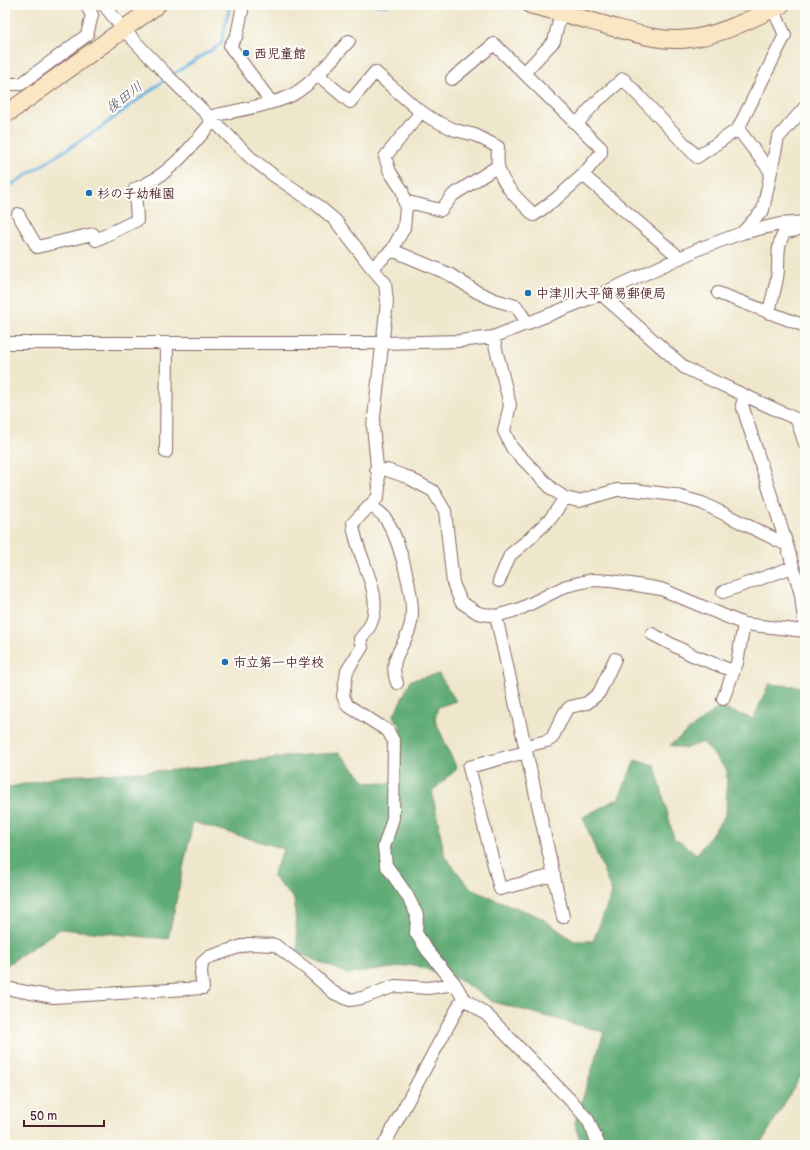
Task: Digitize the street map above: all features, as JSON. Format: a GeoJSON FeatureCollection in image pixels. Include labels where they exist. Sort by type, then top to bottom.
{"type":"FeatureCollection","features":[{"type":"Feature","properties":{"kind":"street"},"geometry":{"type":"LineString","coordinates":[[5,84],[21,84],[87,35],[92,15],[86,5]]}},
{"type":"Feature","properties":{"kind":"street"},"geometry":{"type":"LineString","coordinates":[[104,5],[123,29],[210,119],[262,167],[316,204],[335,220],[385,283],[387,302],[373,426],[376,469],[379,487],[378,497],[353,523],[354,537],[373,588],[375,608],[371,625],[360,639],[362,647],[347,671],[343,696],[347,705],[383,726],[392,736],[394,742],[393,818],[384,847],[386,866],[407,894],[417,915],[416,934],[455,984],[463,998],[487,1015],[575,1105],[588,1120],[599,1145]]}},
{"type":"Feature","properties":{"kind":"street"},"geometry":{"type":"LineString","coordinates":[[5,115],[157,5]]}},
{"type":"Feature","properties":{"kind":"street"},"geometry":{"type":"LineString","coordinates":[[243,5],[237,35],[230,46],[271,102]]}},
{"type":"Feature","properties":{"kind":"street"},"geometry":{"type":"LineString","coordinates":[[531,5],[562,9],[637,34],[665,39],[686,39],[710,35],[733,27],[777,7],[785,35],[738,129],[698,156],[623,79],[595,103],[576,124]]}},
{"type":"Feature","properties":{"kind":"street"},"geometry":{"type":"LineString","coordinates":[[524,73],[554,41],[562,9]]}},
{"type":"Feature","properties":{"kind":"street"},"geometry":{"type":"LineString","coordinates":[[18,214],[37,247],[93,234],[96,240],[137,220],[136,189],[149,184],[187,152],[210,119],[294,95],[318,74],[349,41]]}},
{"type":"Feature","properties":{"kind":"street"},"geometry":{"type":"LineString","coordinates":[[318,74],[350,102],[375,72],[421,112],[432,119],[455,130],[475,135],[498,147],[498,166],[501,175],[513,194],[534,214],[557,198],[583,175],[601,153],[601,148],[494,44],[452,79]]}},
{"type":"Feature","properties":{"kind":"street"},"geometry":{"type":"LineString","coordinates":[[742,233],[763,210],[778,138],[805,107]]}},
{"type":"Feature","properties":{"kind":"street"},"geometry":{"type":"LineString","coordinates":[[372,268],[392,250],[404,228],[404,202],[402,190],[390,172],[385,157],[421,112]]}},
{"type":"Feature","properties":{"kind":"street"},"geometry":{"type":"LineString","coordinates":[[738,129],[771,172]]}},
{"type":"Feature","properties":{"kind":"street"},"geometry":{"type":"LineString","coordinates":[[404,202],[441,210],[453,195],[498,166]]}},
{"type":"Feature","properties":{"kind":"street"},"geometry":{"type":"LineString","coordinates":[[583,175],[680,258]]}},
{"type":"Feature","properties":{"kind":"street"},"geometry":{"type":"LineString","coordinates":[[5,342],[382,343],[459,341],[492,337],[601,294],[680,258],[742,233],[780,224],[801,223]]}},
{"type":"Feature","properties":{"kind":"street"},"geometry":{"type":"LineString","coordinates":[[769,312],[777,278],[778,247],[781,238],[785,232],[796,230],[801,223]]}},
{"type":"Feature","properties":{"kind":"street"},"geometry":{"type":"LineString","coordinates":[[392,250],[449,274],[483,295],[516,306],[528,324]]}},
{"type":"Feature","properties":{"kind":"street"},"geometry":{"type":"LineString","coordinates":[[601,294],[685,368],[801,421],[805,444]]}},
{"type":"Feature","properties":{"kind":"street"},"geometry":{"type":"LineString","coordinates":[[718,294],[805,326]]}},
{"type":"Feature","properties":{"kind":"street"},"geometry":{"type":"LineString","coordinates":[[492,337],[510,405],[504,431],[512,448],[552,489],[565,498],[579,501],[623,490],[674,495],[702,503],[787,545]]}},
{"type":"Feature","properties":{"kind":"street"},"geometry":{"type":"LineString","coordinates":[[166,452],[168,342]]}},
{"type":"Feature","properties":{"kind":"street"},"geometry":{"type":"LineString","coordinates":[[376,469],[387,470],[407,477],[433,491],[445,511],[453,583],[461,602],[478,613],[496,616],[520,609],[566,586],[592,580],[612,581],[661,589],[744,624],[805,631],[801,595],[787,545],[742,405],[745,396]]}},
{"type":"Feature","properties":{"kind":"street"},"geometry":{"type":"LineString","coordinates":[[499,581],[510,555],[551,518],[565,498]]}},
{"type":"Feature","properties":{"kind":"street"},"geometry":{"type":"LineString","coordinates":[[371,506],[384,516],[392,528],[411,590],[414,612],[411,626],[393,664],[393,672],[397,683]]}},
{"type":"Feature","properties":{"kind":"street"},"geometry":{"type":"LineString","coordinates":[[723,592],[793,567]]}},
{"type":"Feature","properties":{"kind":"street"},"geometry":{"type":"LineString","coordinates":[[496,616],[563,917]]}},
{"type":"Feature","properties":{"kind":"street"},"geometry":{"type":"LineString","coordinates":[[722,700],[737,663],[744,624]]}},
{"type":"Feature","properties":{"kind":"street"},"geometry":{"type":"LineString","coordinates":[[652,634],[692,655],[733,671]]}},
{"type":"Feature","properties":{"kind":"street"},"geometry":{"type":"LineString","coordinates":[[554,875],[500,889],[469,767],[526,749],[552,738],[565,712],[570,707],[587,703],[599,693],[614,659]]}},
{"type":"Feature","properties":{"kind":"street"},"geometry":{"type":"LineString","coordinates":[[5,988],[53,997],[203,988],[201,973],[202,963],[209,957],[248,944],[275,945],[334,993],[350,1000],[362,998],[395,986],[428,988],[455,984]]}},
{"type":"Feature","properties":{"kind":"street"},"geometry":{"type":"LineString","coordinates":[[384,1145],[463,998]]}},
{"type":"Feature","properties":{"kind":"green space"},"geometry":{"type":"Polygon","coordinates":[[[439,674],[456,701],[438,707],[435,720],[457,769],[432,791],[445,857],[472,890],[540,917],[574,941],[593,941],[612,893],[583,817],[619,798],[635,760],[655,765],[674,838],[697,854],[726,814],[727,771],[703,742],[684,749],[670,745],[719,707],[753,719],[769,684],[805,687],[805,1069],[760,1145],[581,1145],[575,1122],[604,1032],[493,1002],[460,980],[414,965],[348,974],[298,953],[294,899],[272,876],[284,849],[193,822],[168,939],[60,929],[5,966],[5,788],[63,776],[175,770],[290,756],[339,753],[366,782],[400,784],[400,725],[393,717],[411,680],[439,674]]]}},
{"type":"Feature","properties":{"kind":"waterway","name":"後田川"},"geometry":{"type":"LineString","coordinates":[[172,75],[221,44],[230,5]]}},
{"type":"Feature","properties":{"kind":"waterway","name":"後田川"},"geometry":{"type":"LineString","coordinates":[[378,5],[389,5]]}},
{"type":"Feature","properties":{"kind":"waterway","name":"後田川"},"geometry":{"type":"LineString","coordinates":[[5,189],[100,128],[166,79]]}},
{"type":"Feature","properties":{"kind":"place","name":"西児童館"},"geometry":{"type":"Point","coordinates":[246,53]}},
{"type":"Feature","properties":{"kind":"place","name":"杉の子幼稚園"},"geometry":{"type":"Point","coordinates":[89,193]}},
{"type":"Feature","properties":{"kind":"place","name":"中津川大平簡易郵便局"},"geometry":{"type":"Point","coordinates":[528,293]}},
{"type":"Feature","properties":{"kind":"place","name":"市立第一中学校"},"geometry":{"type":"Point","coordinates":[225,662]}}]}
